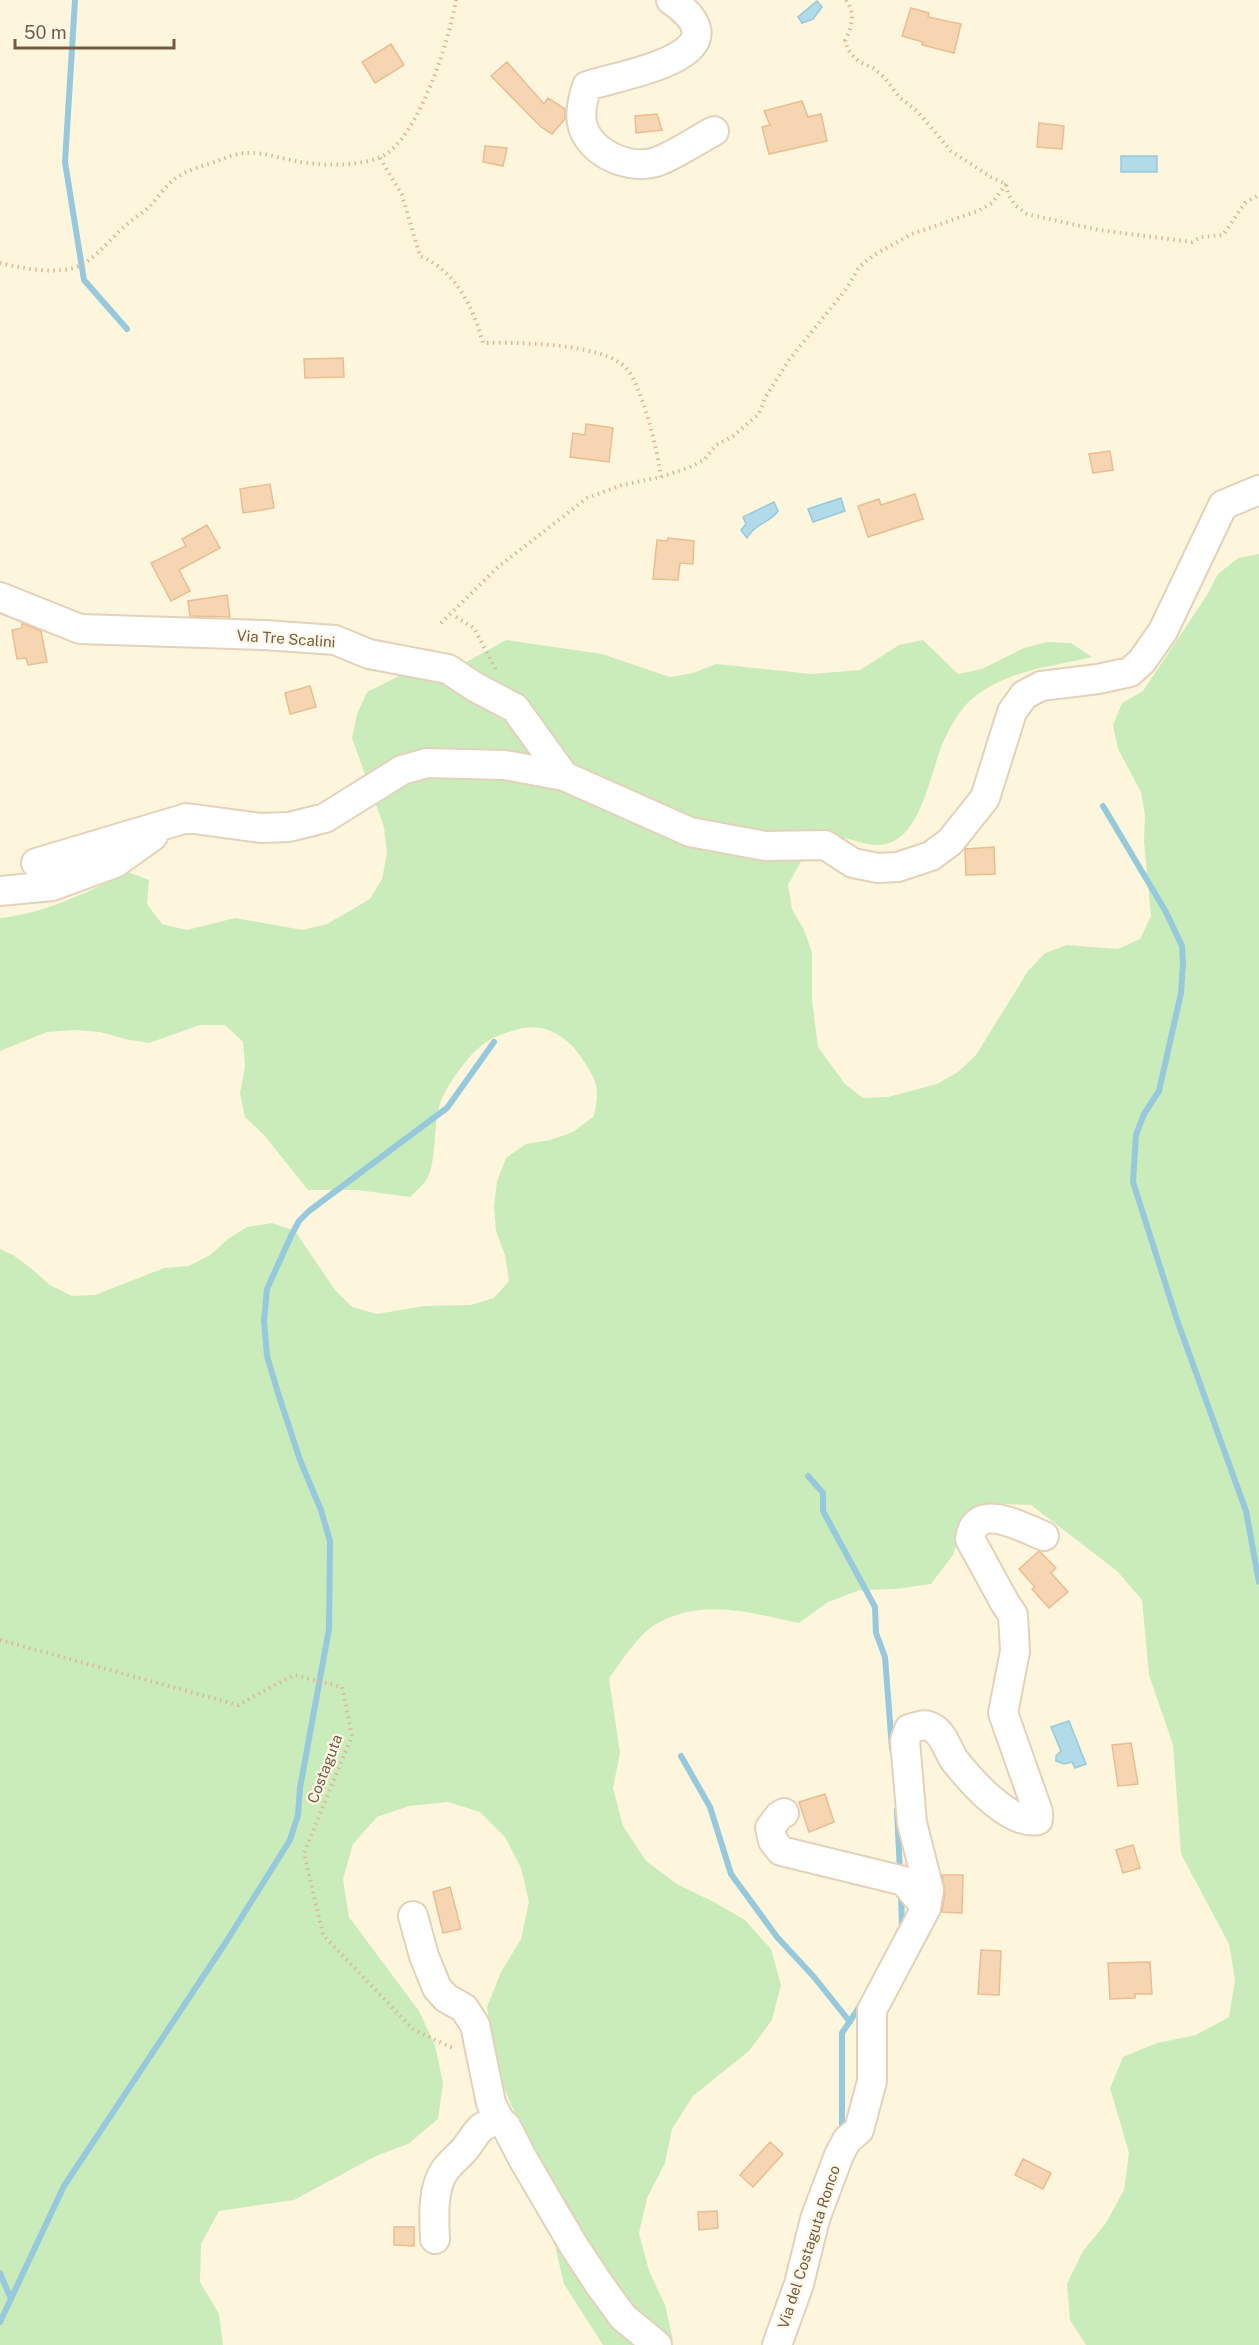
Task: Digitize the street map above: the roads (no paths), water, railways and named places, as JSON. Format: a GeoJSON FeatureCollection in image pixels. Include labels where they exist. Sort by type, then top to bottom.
{"type":"FeatureCollection","features":[{"type":"Feature","properties":{"kind":"street"},"geometry":{"type":"LineString","coordinates":[[672,0],[688,12],[696,23],[697,35],[693,46],[680,56],[633,75],[587,86],[583,100],[583,128],[605,153],[625,163],[643,164],[657,161],[714,131]]}},
{"type":"Feature","properties":{"kind":"street"},"geometry":{"type":"LineString","coordinates":[[36,862],[187,818],[261,828],[289,827],[326,818],[402,770],[426,763],[505,765],[564,776],[690,832],[765,846],[825,845],[853,863],[878,868],[898,867],[931,856],[950,842],[986,798],[1012,712],[1024,695],[1041,686],[1098,679],[1131,672],[1153,647],[1163,631],[1223,506],[1259,490]]}},
{"type":"Feature","properties":{"kind":"street","name":"Via Tre Scalini"},"geometry":{"type":"LineString","coordinates":[[0,597],[80,629],[264,635],[335,640],[369,654],[448,669],[475,687],[515,708],[564,776]]}},
{"type":"Feature","properties":{"kind":"street"},"geometry":{"type":"LineString","coordinates":[[0,891],[52,886],[115,863],[172,823]]}},
{"type":"Feature","properties":{"kind":"street","name":"Via del Costaguta Ronco"},"geometry":{"type":"LineString","coordinates":[[777,2345],[799,2284],[815,2219],[839,2155],[847,2140],[859,2130],[872,2080],[872,2010],[926,1908],[929,1890],[912,1823],[905,1742],[909,1729],[924,1725],[936,1730],[955,1761],[1001,1810],[1024,1820],[1038,1820],[1038,1812],[1003,1713],[1015,1651],[1013,1615],[970,1539],[973,1526],[978,1521],[992,1517],[1044,1536]]}},
{"type":"Feature","properties":{"kind":"street"},"geometry":{"type":"LineString","coordinates":[[784,1813],[770,1828],[773,1841],[781,1851],[904,1881],[926,1908]]}},
{"type":"Feature","properties":{"kind":"street"},"geometry":{"type":"LineString","coordinates":[[413,1916],[424,1956],[437,1988],[446,1998],[464,2008],[475,2025],[491,2103],[500,2121],[506,2126],[562,2227],[599,2283],[623,2317],[657,2345]]}},
{"type":"Feature","properties":{"kind":"street"},"geometry":{"type":"LineString","coordinates":[[435,2239],[433,2206],[444,2171],[481,2127],[486,2123],[500,2121]]}},
{"type":"Feature","properties":{"kind":"water"},"geometry":{"type":"Polygon","coordinates":[[[817,1],[822,7],[813,19],[802,23],[798,17],[817,1]]]}},
{"type":"Feature","properties":{"kind":"water"},"geometry":{"type":"Polygon","coordinates":[[[1121,156],[1157,156],[1157,172],[1121,172],[1121,156]]]}},
{"type":"Feature","properties":{"kind":"water"},"geometry":{"type":"Polygon","coordinates":[[[841,498],[845,511],[813,522],[808,509],[841,498]]]}},
{"type":"Feature","properties":{"kind":"water"},"geometry":{"type":"Polygon","coordinates":[[[774,502],[778,511],[754,529],[747,538],[741,530],[746,524],[743,517],[774,502]]]}},
{"type":"Feature","properties":{"kind":"water"},"geometry":{"type":"Polygon","coordinates":[[[1069,1721],[1086,1764],[1075,1768],[1072,1762],[1064,1764],[1056,1761],[1056,1756],[1061,1751],[1051,1727],[1069,1721]]]}},
{"type":"Feature","properties":{"kind":"waterway"},"geometry":{"type":"LineString","coordinates":[[75,0],[65,162],[84,280],[127,329]]}},
{"type":"Feature","properties":{"kind":"waterway"},"geometry":{"type":"LineString","coordinates":[[1103,806],[1166,912],[1182,946],[1181,993],[1159,1091],[1144,1114],[1136,1135],[1133,1182],[1177,1320],[1246,1511],[1259,1582]]}},
{"type":"Feature","properties":{"kind":"waterway"},"geometry":{"type":"LineString","coordinates":[[0,2322],[64,2186],[226,1942],[290,1840],[298,1815],[300,1788],[329,1629],[330,1541],[321,1510],[300,1460],[267,1356],[264,1321],[267,1289],[299,1221],[309,1211],[447,1108],[494,1042]]}},
{"type":"Feature","properties":{"kind":"waterway"},"geometry":{"type":"LineString","coordinates":[[808,1476],[823,1493],[823,1511],[875,1607],[876,1633],[885,1657],[892,1749]]}},
{"type":"Feature","properties":{"kind":"waterway"},"geometry":{"type":"LineString","coordinates":[[681,1756],[710,1807],[731,1874],[777,1937],[814,1977],[850,2022]]}},
{"type":"Feature","properties":{"kind":"waterway"},"geometry":{"type":"LineString","coordinates":[[897,1810],[900,1872]]}},
{"type":"Feature","properties":{"kind":"waterway"},"geometry":{"type":"LineString","coordinates":[[901,1894],[902,1929]]}},
{"type":"Feature","properties":{"kind":"waterway"},"geometry":{"type":"LineString","coordinates":[[842,2134],[842,2033],[862,2003]]}},
{"type":"Feature","properties":{"kind":"waterway"},"geometry":{"type":"LineString","coordinates":[[0,2273],[11,2299]]}}]}
